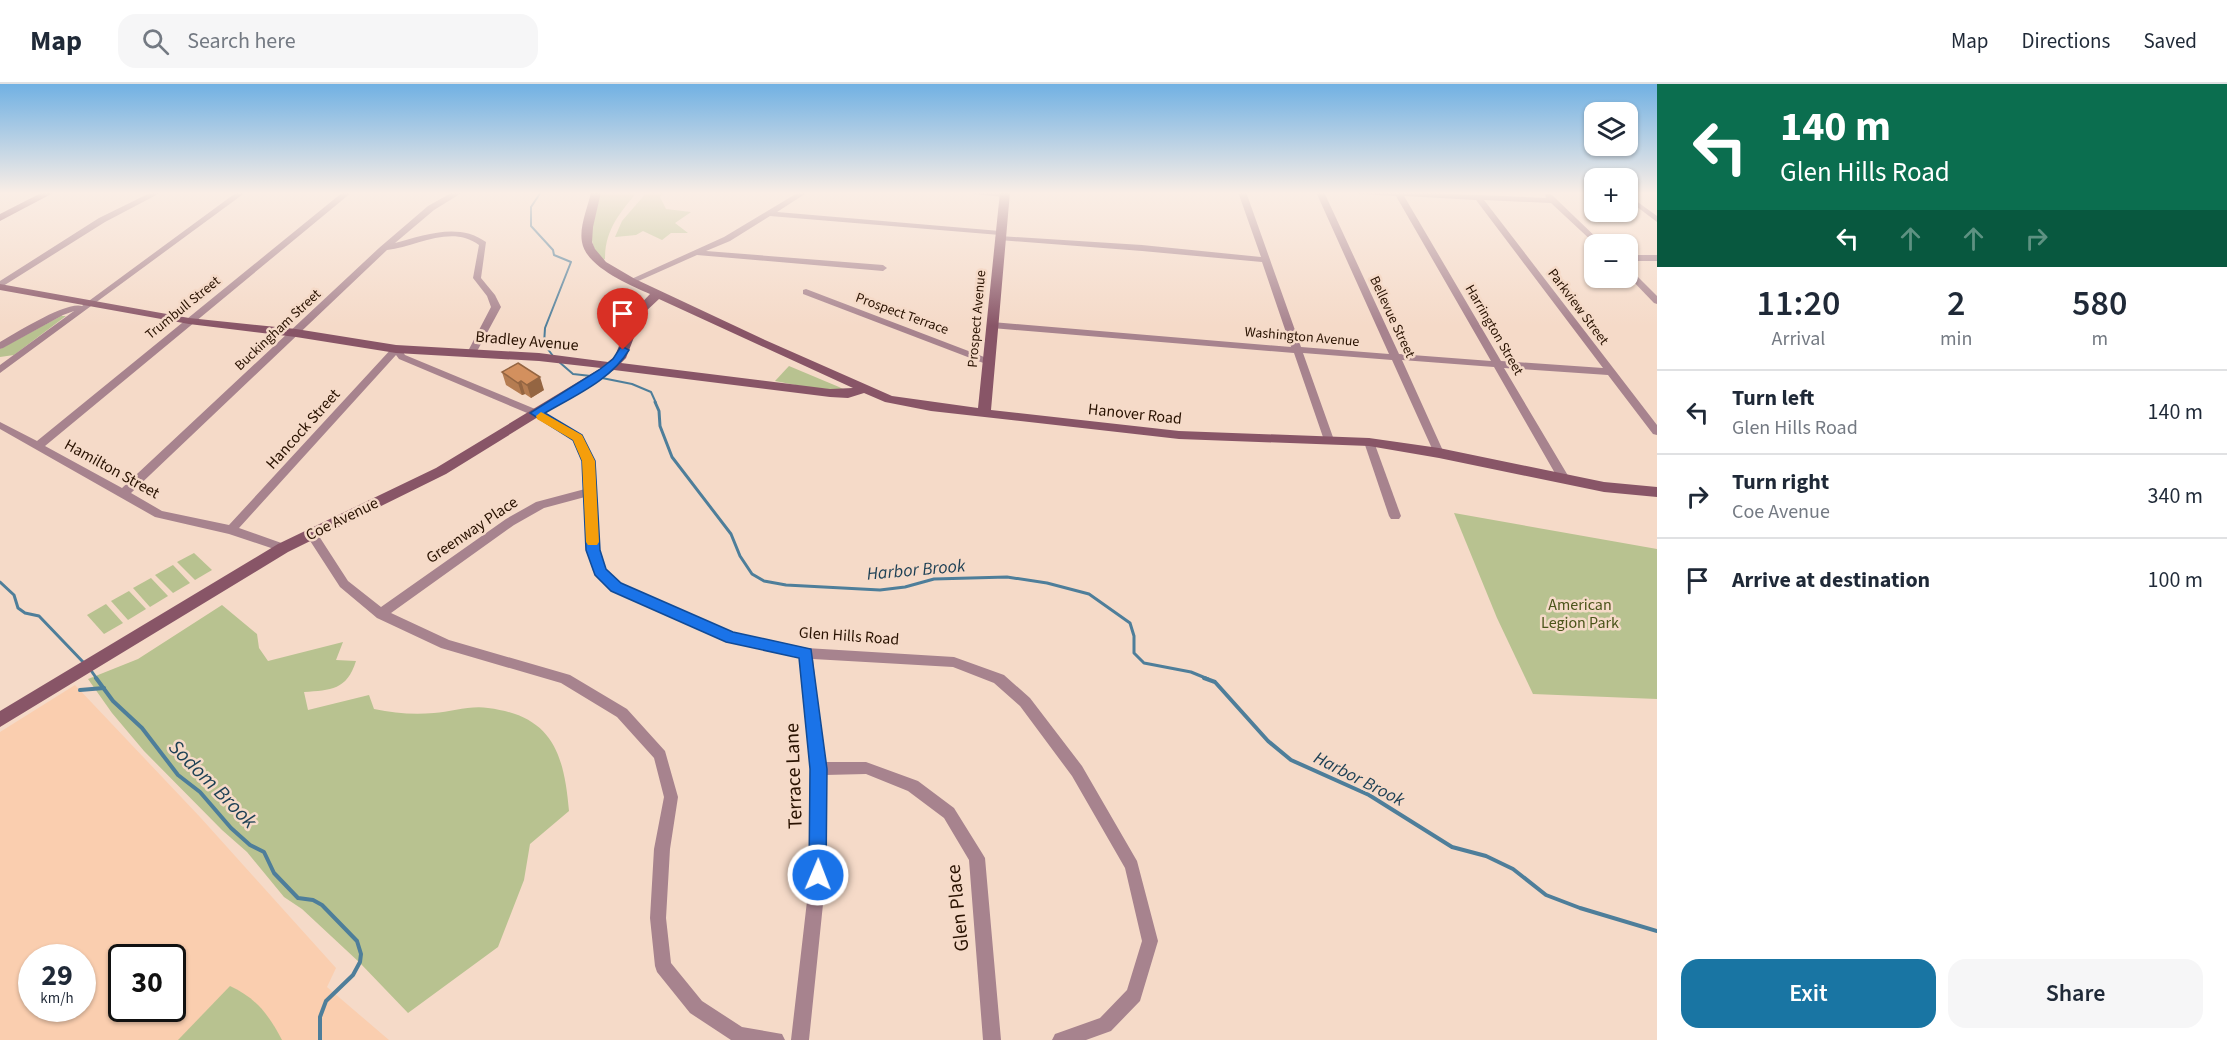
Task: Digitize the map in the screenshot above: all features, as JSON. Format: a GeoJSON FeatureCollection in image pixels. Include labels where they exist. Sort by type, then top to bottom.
{"type":"FeatureCollection","features":[{"type":"Feature","properties":{"kind":"street"},"geometry":{"type":"LineString","coordinates":[[2,283],[74,237]]}},
{"type":"Feature","properties":{"kind":"street"},"geometry":{"type":"LineString","coordinates":[[1,368],[181,237]]}},
{"type":"Feature","properties":{"kind":"street","name":"Trumbull Street"},"geometry":{"type":"LineString","coordinates":[[37,447],[293,237]]}},
{"type":"Feature","properties":{"kind":"street","name":"Buckingham Street"},"geometry":{"type":"LineString","coordinates":[[122,495],[398,237]]}},
{"type":"Feature","properties":{"kind":"street"},"geometry":{"type":"LineString","coordinates":[[382,250],[439,237]]}},
{"type":"Feature","properties":{"kind":"street"},"geometry":{"type":"LineString","coordinates":[[472,353],[496,308],[491,295],[477,278],[476,273],[484,248],[475,237]]}},
{"type":"Feature","properties":{"kind":"street","name":"Hanover Road"},"geometry":{"type":"LineString","coordinates":[[587,237],[590,250],[602,264],[631,281],[862,389],[909,404],[1179,435],[1369,442],[1439,453],[1626,490],[1657,492]]}},
{"type":"Feature","properties":{"kind":"street"},"geometry":{"type":"LineString","coordinates":[[631,281],[731,237]]}},
{"type":"Feature","properties":{"kind":"street","name":"Prospect Avenue"},"geometry":{"type":"LineString","coordinates":[[984,414],[1000,237]]}},
{"type":"Feature","properties":{"kind":"street"},"geometry":{"type":"LineString","coordinates":[[1018,237],[1265,261]]}},
{"type":"Feature","properties":{"kind":"street"},"geometry":{"type":"LineString","coordinates":[[1257,237],[1329,440]]}},
{"type":"Feature","properties":{"kind":"street","name":"Bellevue Street"},"geometry":{"type":"LineString","coordinates":[[1340,237],[1439,453]]}},
{"type":"Feature","properties":{"kind":"street","name":"Harrington Street"},"geometry":{"type":"LineString","coordinates":[[1425,237],[1564,479]]}},
{"type":"Feature","properties":{"kind":"street","name":"Parkview Street"},"geometry":{"type":"LineString","coordinates":[[1503,237],[1657,432]]}},
{"type":"Feature","properties":{"kind":"street"},"geometry":{"type":"LineString","coordinates":[[697,253],[883,268]]}},
{"type":"Feature","properties":{"kind":"street"},"geometry":{"type":"LineString","coordinates":[[1638,258],[1657,258]]}},
{"type":"Feature","properties":{"kind":"street"},"geometry":{"type":"LineString","coordinates":[[1638,282],[1657,301]]}},
{"type":"Feature","properties":{"kind":"street","name":"Bradley Avenue"},"geometry":{"type":"LineString","coordinates":[[2,283],[93,301],[194,317],[270,324],[296,333],[396,349],[517,355],[830,393],[848,394],[862,389]]}},
{"type":"Feature","properties":{"kind":"street","name":"Prospect Terrace"},"geometry":{"type":"LineString","coordinates":[[806,292],[989,362]]}},
{"type":"Feature","properties":{"kind":"street","name":"Coe Avenue"},"geometry":{"type":"LineString","coordinates":[[0,720],[283,548],[441,471],[575,390],[622,354],[638,313],[657,294]]}},
{"type":"Feature","properties":{"kind":"street"},"geometry":{"type":"LineString","coordinates":[[0,346],[60,314],[93,301]]}},
{"type":"Feature","properties":{"kind":"street","name":"Washington Avenue"},"geometry":{"type":"LineString","coordinates":[[992,325],[1396,358],[1611,372]]}},
{"type":"Feature","properties":{"kind":"street","name":"Glen Hills Road"},"geometry":{"type":"LineString","coordinates":[[396,349],[402,357],[536,413],[578,438],[589,461],[593,550],[600,571],[616,587],[731,638],[806,653],[954,662],[999,679],[1025,702],[1077,771],[1132,866],[1150,941],[1134,995],[1105,1025],[1060,1040]]}},
{"type":"Feature","properties":{"kind":"street","name":"Hancock Street"},"geometry":{"type":"LineString","coordinates":[[231,530],[396,349]]}},
{"type":"Feature","properties":{"kind":"street","name":"Hamilton Street"},"geometry":{"type":"LineString","coordinates":[[0,425],[159,514],[231,530],[283,548]]}},
{"type":"Feature","properties":{"kind":"street"},"geometry":{"type":"LineString","coordinates":[[1369,442],[1395,516]]}},
{"type":"Feature","properties":{"kind":"street","name":"Greenway Place"},"geometry":{"type":"LineString","coordinates":[[381,614],[510,522],[540,505],[590,492]]}},
{"type":"Feature","properties":{"kind":"street"},"geometry":{"type":"LineString","coordinates":[[311,533],[344,584],[381,614],[446,644],[565,679],[622,713],[660,755],[671,797],[662,849],[657,918],[663,966],[696,1007],[740,1035],[776,1040]]}},
{"type":"Feature","properties":{"kind":"street","name":"Terrace Lane"},"geometry":{"type":"LineString","coordinates":[[800,1040],[818,875],[819,769],[806,653]]}},
{"type":"Feature","properties":{"kind":"street","name":"Glen Place"},"geometry":{"type":"LineString","coordinates":[[819,769],[866,768],[913,786],[949,813],[977,858],[992,1040]]}},
{"type":"Feature","properties":{"kind":"shaded area"},"geometry":{"type":"Polygon","coordinates":[[[75,685],[200,817],[336,968],[327,987],[389,1040],[0,1040],[0,732],[75,685]]]}},
{"type":"Feature","properties":{"kind":"green space"},"geometry":{"type":"Polygon","coordinates":[[[591,237],[608,237],[605,259],[601,261],[591,237]]]}},
{"type":"Feature","properties":{"kind":"green space"},"geometry":{"type":"Polygon","coordinates":[[[61,316],[66,316],[14,355],[0,357],[0,349],[61,316]]]}},
{"type":"Feature","properties":{"kind":"green space"},"geometry":{"type":"Polygon","coordinates":[[[789,366],[845,390],[811,388],[775,381],[789,366]]]}},
{"type":"Feature","properties":{"kind":"green space","name":"American Legion Park"},"geometry":{"type":"Polygon","coordinates":[[[1454,513],[1657,549],[1657,699],[1533,694],[1497,618],[1454,513]]]}},
{"type":"Feature","properties":{"kind":"green space"},"geometry":{"type":"Polygon","coordinates":[[[194,553],[212,570],[195,580],[177,562],[194,553]]]}},
{"type":"Feature","properties":{"kind":"green space"},"geometry":{"type":"Polygon","coordinates":[[[173,565],[190,583],[173,593],[155,575],[173,565]]]}},
{"type":"Feature","properties":{"kind":"green space"},"geometry":{"type":"Polygon","coordinates":[[[151,578],[168,596],[150,607],[133,588],[151,578]]]}},
{"type":"Feature","properties":{"kind":"green space"},"geometry":{"type":"Polygon","coordinates":[[[129,591],[146,609],[128,620],[111,601],[129,591]]]}},
{"type":"Feature","properties":{"kind":"green space"},"geometry":{"type":"Polygon","coordinates":[[[106,604],[123,623],[104,634],[87,615],[106,604]]]}},
{"type":"Feature","properties":{"kind":"green space"},"geometry":{"type":"Polygon","coordinates":[[[222,605],[257,634],[259,648],[268,661],[343,642],[336,660],[356,661],[352,671],[348,678],[337,687],[304,692],[308,710],[369,695],[374,709],[396,713],[426,714],[475,707],[488,708],[510,712],[527,719],[551,741],[558,755],[567,790],[569,811],[530,844],[524,880],[498,947],[408,1013],[360,963],[302,909],[284,897],[247,852],[144,751],[112,713],[88,679],[138,659],[222,605]]]}},
{"type":"Feature","properties":{"kind":"green space"},"geometry":{"type":"Polygon","coordinates":[[[230,986],[261,1008],[282,1040],[178,1040],[230,986]]]}},
{"type":"Feature","properties":{"kind":"building"},"geometry":{"type":"Polygon","coordinates":[[[518,363],[540,377],[527,385],[521,381],[518,383],[502,372],[518,363]]]}},
{"type":"Feature","properties":{"kind":"waterway","name":"Harbor Brook"},"geometry":{"type":"LineString","coordinates":[[541,237],[553,250],[554,255],[571,262],[545,328],[544,344],[553,356]]}},
{"type":"Feature","properties":{"kind":"waterway","name":"Harbor Brook"},"geometry":{"type":"LineString","coordinates":[[558,361],[573,374],[591,376]]}},
{"type":"Feature","properties":{"kind":"waterway","name":"Harbor Brook"},"geometry":{"type":"LineString","coordinates":[[597,377],[632,384],[651,392],[656,403]]}},
{"type":"Feature","properties":{"kind":"waterway","name":"Harbor Brook"},"geometry":{"type":"LineString","coordinates":[[655,402],[659,411],[660,426],[672,457],[731,534],[740,556],[752,574],[764,581],[786,585],[880,590],[905,587],[934,579],[1007,577],[1047,583],[1089,594],[1130,623],[1134,636],[1134,653],[1144,663],[1191,672],[1208,679]]}},
{"type":"Feature","properties":{"kind":"waterway","name":"Sodom Brook"},"geometry":{"type":"LineString","coordinates":[[0,582],[14,595],[18,608],[25,613],[39,616],[85,664]]}},
{"type":"Feature","properties":{"kind":"waterway","name":"Sodom Brook"},"geometry":{"type":"LineString","coordinates":[[90,669],[97,679]]}},
{"type":"Feature","properties":{"kind":"waterway","name":"Sodom Brook"},"geometry":{"type":"LineString","coordinates":[[96,678],[103,688]]}},
{"type":"Feature","properties":{"kind":"waterway","name":"Harbor Brook"},"geometry":{"type":"LineString","coordinates":[[1204,678],[1215,682],[1268,741],[1291,760],[1369,795],[1452,847],[1486,856],[1513,869],[1546,895],[1580,908],[1657,931]]}},
{"type":"Feature","properties":{"kind":"waterway"},"geometry":{"type":"LineString","coordinates":[[80,690],[103,688]]}},
{"type":"Feature","properties":{"kind":"waterway","name":"Sodom Brook"},"geometry":{"type":"LineString","coordinates":[[103,688],[113,701],[142,728],[178,775],[200,792],[231,828],[250,845],[264,852],[274,873],[298,898],[313,900],[322,905],[357,941],[361,954],[360,962],[353,975],[326,1001],[320,1017],[320,1040]]}},
{"type":"Feature","properties":{"kind":"slow traffic"},"geometry":{"type":"LineString","coordinates":[[541,416],[578,438],[589,461],[593,542]]}},
{"type":"Feature","properties":{"kind":"route"},"geometry":{"type":"LineString","coordinates":[[623,350],[620,358],[603,373],[536,413],[578,438],[589,461],[593,550],[600,571],[616,587],[731,638],[806,653],[819,769],[818,875]]}}]}
